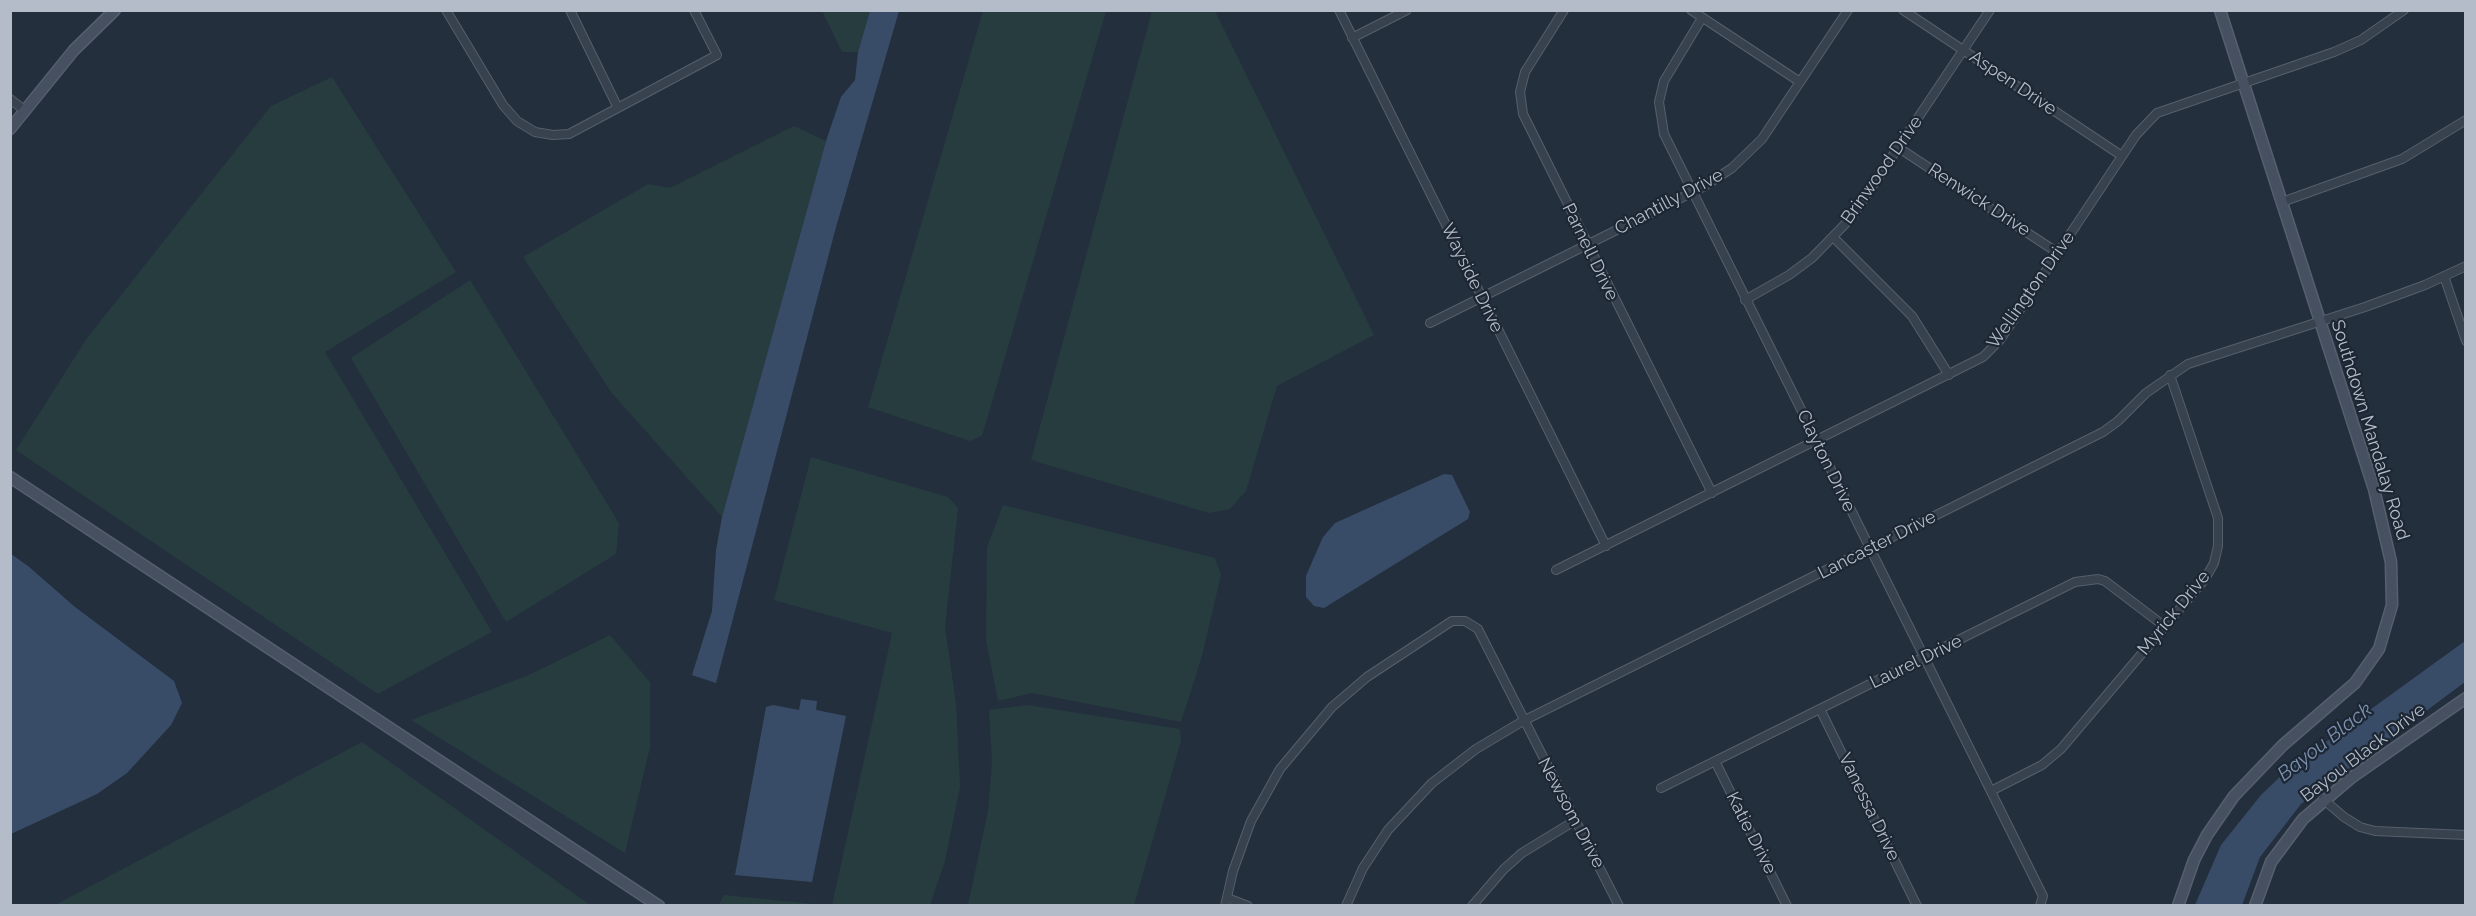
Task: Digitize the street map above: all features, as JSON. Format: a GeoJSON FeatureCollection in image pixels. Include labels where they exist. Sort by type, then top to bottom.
{"type":"FeatureCollection","features":[{"type":"Feature","properties":{"kind":"street"},"geometry":{"type":"LineString","coordinates":[[12,125],[74,50],[115,10]]}},
{"type":"Feature","properties":{"kind":"street"},"geometry":{"type":"LineString","coordinates":[[446,10],[503,105],[517,121],[553,135],[569,134],[717,56],[694,10]]}},
{"type":"Feature","properties":{"kind":"street"},"geometry":{"type":"LineString","coordinates":[[570,10],[618,108]]}},
{"type":"Feature","properties":{"kind":"street","name":"Wayside Drive"},"geometry":{"type":"LineString","coordinates":[[1339,10],[1606,546]]}},
{"type":"Feature","properties":{"kind":"street"},"geometry":{"type":"LineString","coordinates":[[1352,38],[1407,10]]}},
{"type":"Feature","properties":{"kind":"street","name":"Parnell Drive"},"geometry":{"type":"LineString","coordinates":[[1564,10],[1525,72],[1520,92],[1521,105],[1540,150],[1712,493]]}},
{"type":"Feature","properties":{"kind":"street"},"geometry":{"type":"LineString","coordinates":[[1691,10],[1800,82]]}},
{"type":"Feature","properties":{"kind":"street","name":"Chantilly Drive"},"geometry":{"type":"LineString","coordinates":[[1430,323],[1692,193],[1732,168],[1749,154],[1848,10]]}},
{"type":"Feature","properties":{"kind":"street","name":"Aspen Drive"},"geometry":{"type":"LineString","coordinates":[[1903,10],[2122,156]]}},
{"type":"Feature","properties":{"kind":"street","name":"Brinwood Drive"},"geometry":{"type":"LineString","coordinates":[[1745,300],[1788,275],[1833,238],[1851,218],[1990,10]]}},
{"type":"Feature","properties":{"kind":"street","name":"Southdown Mandalay Road"},"geometry":{"type":"LineString","coordinates":[[2178,906],[2194,860],[2207,835],[2234,796],[2283,746],[2355,683],[2379,649],[2389,620],[2392,579],[2387,537],[2321,321],[2220,10]]}},
{"type":"Feature","properties":{"kind":"street","name":"Wellington Drive"},"geometry":{"type":"LineString","coordinates":[[1556,570],[1983,357],[2000,340],[2136,135],[2157,113],[2307,62],[2361,40],[2404,10]]}},
{"type":"Feature","properties":{"kind":"street","name":"Clayton Drive"},"geometry":{"type":"LineString","coordinates":[[1702,18],[1664,81],[1659,102],[1664,134],[2043,896],[2041,904]]}},
{"type":"Feature","properties":{"kind":"street"},"geometry":{"type":"LineString","coordinates":[[10,99],[24,110]]}},
{"type":"Feature","properties":{"kind":"street"},"geometry":{"type":"LineString","coordinates":[[2282,202],[2402,159],[2466,120]]}},
{"type":"Feature","properties":{"kind":"street","name":"Renwick Drive"},"geometry":{"type":"LineString","coordinates":[[1899,147],[2058,253]]}},
{"type":"Feature","properties":{"kind":"street"},"geometry":{"type":"LineString","coordinates":[[1833,238],[1912,316],[1948,375]]}},
{"type":"Feature","properties":{"kind":"street","name":"Lancaster Drive"},"geometry":{"type":"LineString","coordinates":[[1346,906],[1363,868],[1388,830],[1432,783],[1476,749],[1523,721],[2103,432],[2118,422],[2146,393],[2188,364],[2416,289],[2466,266]]}},
{"type":"Feature","properties":{"kind":"street"},"geometry":{"type":"LineString","coordinates":[[2444,276],[2466,341]]}},
{"type":"Feature","properties":{"kind":"street","name":"Myrick Drive"},"geometry":{"type":"LineString","coordinates":[[1991,791],[2042,765],[2061,749],[2205,579],[2214,563],[2219,530],[2218,518],[2170,375]]}},
{"type":"Feature","properties":{"kind":"street"},"geometry":{"type":"LineString","coordinates":[[10,477],[660,906]]}},
{"type":"Feature","properties":{"kind":"street","name":"Laurel Drive"},"geometry":{"type":"LineString","coordinates":[[1661,788],[2085,580],[2098,579],[2115,586],[2164,626]]}},
{"type":"Feature","properties":{"kind":"street","name":"Newsom Drive"},"geometry":{"type":"LineString","coordinates":[[1226,902],[1233,871],[1251,821],[1280,769],[1332,707],[1367,676],[1452,621],[1465,621],[1478,629],[1619,906]]}},
{"type":"Feature","properties":{"kind":"street","name":"Bayou Black Drive"},"geometry":{"type":"LineString","coordinates":[[2255,906],[2271,862],[2287,837],[2323,799],[2466,698]]}},
{"type":"Feature","properties":{"kind":"street","name":"Vanessa Drive"},"geometry":{"type":"LineString","coordinates":[[1820,709],[1917,906]]}},
{"type":"Feature","properties":{"kind":"street","name":"Katie Drive"},"geometry":{"type":"LineString","coordinates":[[1715,761],[1787,906]]}},
{"type":"Feature","properties":{"kind":"street"},"geometry":{"type":"LineString","coordinates":[[2323,799],[2344,817],[2375,831],[2466,835]]}},
{"type":"Feature","properties":{"kind":"street"},"geometry":{"type":"LineString","coordinates":[[1472,906],[1504,869],[1522,853],[1576,820]]}},
{"type":"Feature","properties":{"kind":"street"},"geometry":{"type":"LineString","coordinates":[[1226,902],[1248,906]]}},
{"type":"Feature","properties":{"kind":"green space"},"geometry":{"type":"Polygon","coordinates":[[[822,11],[870,11],[858,52],[842,52],[822,11]]]}},
{"type":"Feature","properties":{"kind":"green space"},"geometry":{"type":"Polygon","coordinates":[[[983,11],[1106,11],[982,436],[970,441],[868,407],[983,11]]]}},
{"type":"Feature","properties":{"kind":"green space"},"geometry":{"type":"Polygon","coordinates":[[[1152,11],[1215,11],[1374,335],[1277,386],[1246,491],[1230,509],[1209,513],[1031,460],[1152,11]]]}},
{"type":"Feature","properties":{"kind":"green space"},"geometry":{"type":"Polygon","coordinates":[[[332,77],[456,272],[325,352],[492,632],[378,694],[16,450],[87,338],[271,106],[332,77]]]}},
{"type":"Feature","properties":{"kind":"green space"},"geometry":{"type":"Polygon","coordinates":[[[794,126],[826,141],[722,517],[611,392],[523,257],[648,184],[670,188],[794,126]]]}},
{"type":"Feature","properties":{"kind":"green space"},"geometry":{"type":"Polygon","coordinates":[[[470,280],[619,523],[616,554],[506,622],[351,358],[470,280]]]}},
{"type":"Feature","properties":{"kind":"green space"},"geometry":{"type":"Polygon","coordinates":[[[811,457],[948,497],[958,508],[945,627],[956,703],[960,787],[945,861],[930,905],[832,905],[892,633],[774,600],[811,457]]]}},
{"type":"Feature","properties":{"kind":"green space"},"geometry":{"type":"Polygon","coordinates":[[[1003,505],[1215,558],[1221,575],[1202,656],[1181,722],[1032,693],[998,701],[986,640],[987,547],[1003,505]]]}},
{"type":"Feature","properties":{"kind":"green space"},"geometry":{"type":"Polygon","coordinates":[[[610,635],[650,682],[650,747],[625,853],[411,720],[529,675],[610,635]]]}},
{"type":"Feature","properties":{"kind":"green space"},"geometry":{"type":"Polygon","coordinates":[[[1027,705],[1180,729],[1181,741],[1134,905],[968,905],[988,811],[992,761],[989,710],[1027,705]]]}},
{"type":"Feature","properties":{"kind":"green space"},"geometry":{"type":"Polygon","coordinates":[[[362,742],[590,905],[55,905],[362,742]]]}},
{"type":"Feature","properties":{"kind":"green space"},"geometry":{"type":"Polygon","coordinates":[[[724,895],[824,905],[719,905],[724,895]]]}},
{"type":"Feature","properties":{"kind":"water"},"geometry":{"type":"Polygon","coordinates":[[[870,11],[899,11],[836,227],[716,683],[692,675],[712,611],[716,550],[722,517],[826,141],[841,97],[855,80],[858,52],[870,11]]]}},
{"type":"Feature","properties":{"kind":"water"},"geometry":{"type":"Polygon","coordinates":[[[1444,474],[1452,475],[1470,512],[1468,519],[1324,608],[1314,606],[1306,597],[1306,576],[1323,537],[1335,523],[1444,474]]]}},
{"type":"Feature","properties":{"kind":"water"},"geometry":{"type":"Polygon","coordinates":[[[11,554],[75,607],[174,681],[182,703],[171,725],[127,773],[97,794],[11,834],[11,554]]]}},
{"type":"Feature","properties":{"kind":"water"},"geometry":{"type":"Polygon","coordinates":[[[2465,641],[2465,682],[2301,804],[2260,857],[2242,905],[2195,905],[2221,845],[2261,795],[2287,770],[2465,641]]]}},
{"type":"Feature","properties":{"kind":"water"},"geometry":{"type":"Polygon","coordinates":[[[801,699],[817,701],[816,710],[846,716],[812,882],[735,875],[766,707],[773,705],[799,710],[801,699]]]}},
{"type":"Feature","properties":{"kind":"water label","name":"Bayou Black"},"geometry":{"type":"Point","coordinates":[2325,742]}}]}
